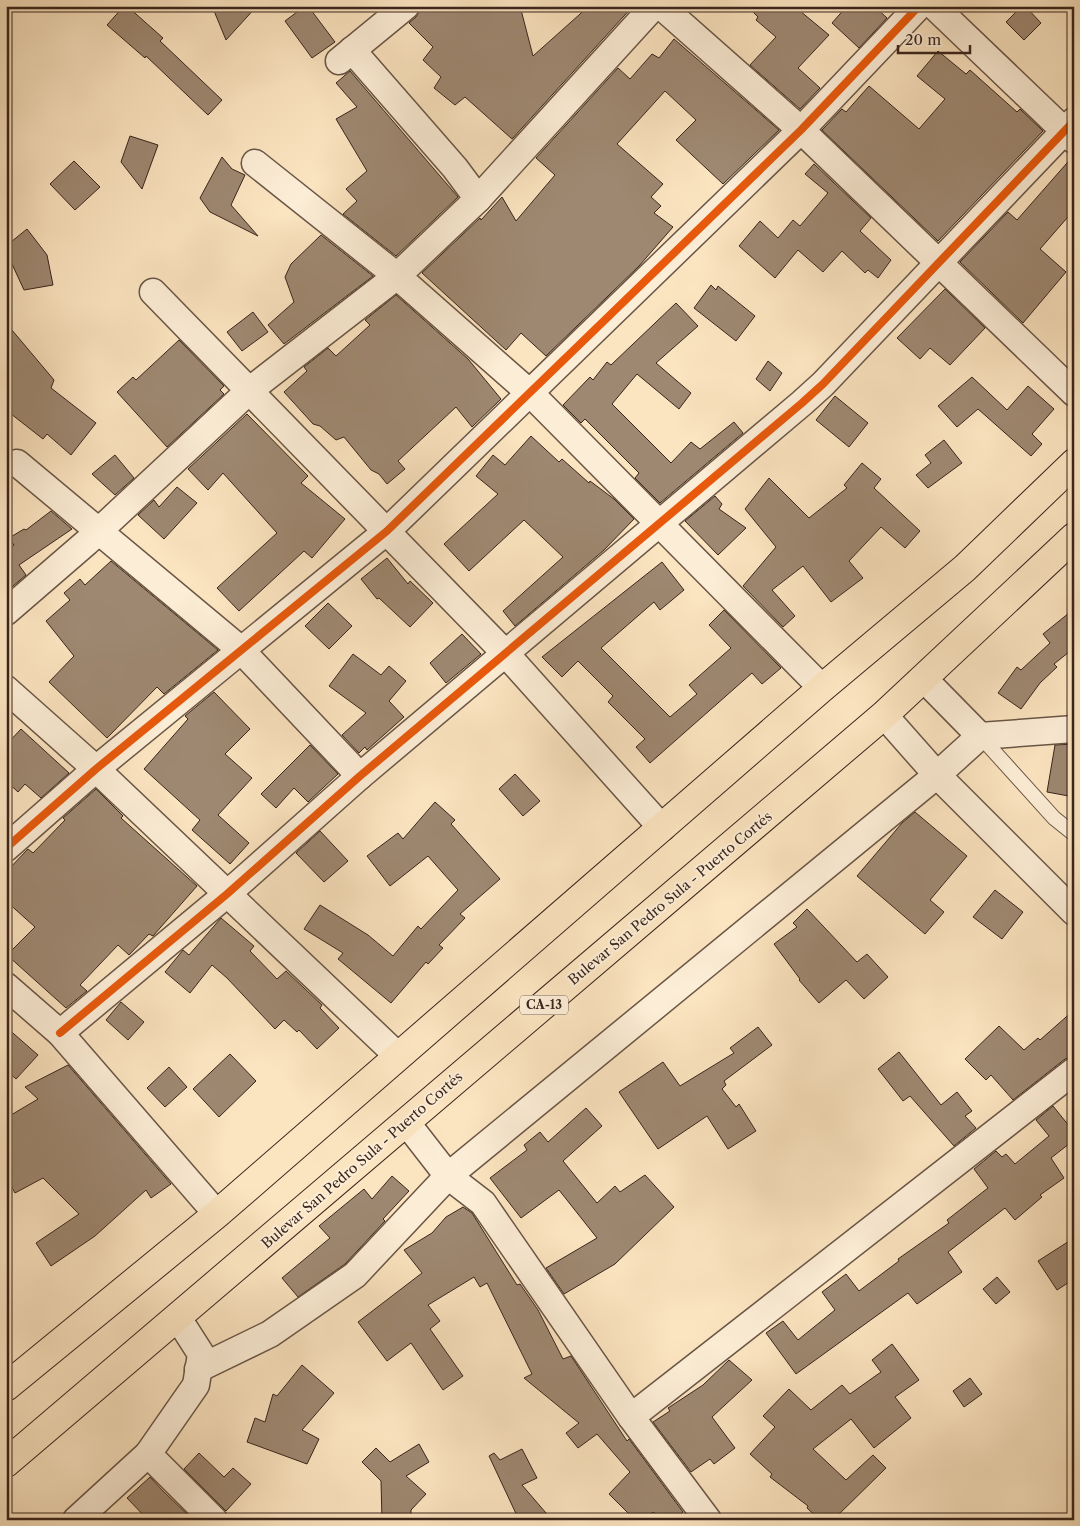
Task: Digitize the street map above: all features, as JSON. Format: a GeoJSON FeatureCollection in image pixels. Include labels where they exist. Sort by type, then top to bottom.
{"type":"FeatureCollection","features":[{"type":"Feature","properties":{"kind":"highway"},"geometry":{"type":"LineString","coordinates":[[6,1387],[217,1214],[822,688],[965,568],[1074,463]]}},
{"type":"Feature","properties":{"kind":"highway","name":"Bulevar San Pedro Sula - Puerto Cortés"},"geometry":{"type":"LineString","coordinates":[[6,1463],[884,715],[1074,536]]}},
{"type":"Feature","properties":{"kind":"street"},"geometry":{"type":"LineString","coordinates":[[406,6],[345,56],[456,168],[478,199]]}},
{"type":"Feature","properties":{"kind":"street"},"geometry":{"type":"LineString","coordinates":[[6,612],[250,390],[397,276],[478,199],[654,6]]}},
{"type":"Feature","properties":{"kind":"street"},"geometry":{"type":"LineString","coordinates":[[661,6],[802,130],[1074,393]]}},
{"type":"Feature","properties":{"kind":"street"},"geometry":{"type":"LineString","coordinates":[[6,848],[96,769],[240,649],[387,531],[531,394],[802,130],[919,6]]}},
{"type":"Feature","properties":{"kind":"street"},"geometry":{"type":"LineString","coordinates":[[60,1034],[227,894],[360,776],[660,524],[823,384],[939,263],[1071,130],[934,6]]}},
{"type":"Feature","properties":{"kind":"street"},"geometry":{"type":"LineString","coordinates":[[255,163],[397,276],[531,394],[822,688]]}},
{"type":"Feature","properties":{"kind":"street"},"geometry":{"type":"LineString","coordinates":[[153,292],[506,654],[662,828]]}},
{"type":"Feature","properties":{"kind":"street"},"geometry":{"type":"LineString","coordinates":[[17,463],[99,529],[240,649],[360,776]]}},
{"type":"Feature","properties":{"kind":"street"},"geometry":{"type":"LineString","coordinates":[[924,679],[980,736]]}},
{"type":"Feature","properties":{"kind":"street"},"geometry":{"type":"LineString","coordinates":[[6,689],[96,769],[398,1056]]}},
{"type":"Feature","properties":{"kind":"street"},"geometry":{"type":"LineString","coordinates":[[884,715],[937,776],[1074,912]]}},
{"type":"Feature","properties":{"kind":"street"},"geometry":{"type":"LineString","coordinates":[[198,1369],[270,1334],[355,1276],[448,1176],[937,776],[980,736],[1074,728]]}},
{"type":"Feature","properties":{"kind":"street"},"geometry":{"type":"LineString","coordinates":[[6,986],[60,1034],[217,1214]]}},
{"type":"Feature","properties":{"kind":"street"},"geometry":{"type":"LineString","coordinates":[[631,1417],[1074,1071]]}},
{"type":"Feature","properties":{"kind":"street"},"geometry":{"type":"LineString","coordinates":[[406,1122],[448,1176],[483,1203],[631,1417],[708,1520]]}},
{"type":"Feature","properties":{"kind":"street"},"geometry":{"type":"LineString","coordinates":[[76,1520],[148,1454],[196,1385],[201,1354],[178,1318]]}},
{"type":"Feature","properties":{"kind":"street"},"geometry":{"type":"LineString","coordinates":[[148,1454],[214,1520]]}},
{"type":"Feature","properties":{"kind":"lane"},"geometry":{"type":"LineString","coordinates":[[980,736],[1054,818],[1074,834]]}},
{"type":"Feature","properties":{"kind":"building"},"geometry":{"type":"Polygon","coordinates":[[[124,6],[127,6],[163,38],[160,41],[222,100],[208,115],[146,56],[145,58],[107,25],[124,6]]]}},
{"type":"Feature","properties":{"kind":"building"},"geometry":{"type":"Polygon","coordinates":[[[212,6],[257,6],[226,40],[212,6]]]}},
{"type":"Feature","properties":{"kind":"building"},"geometry":{"type":"Polygon","coordinates":[[[305,6],[308,6],[335,42],[312,58],[285,21],[305,6]]]}},
{"type":"Feature","properties":{"kind":"building"},"geometry":{"type":"Polygon","coordinates":[[[422,6],[520,6],[533,56],[589,6],[633,6],[512,139],[465,97],[455,105],[434,88],[441,77],[423,60],[433,47],[409,23],[416,17],[422,6]]]}},
{"type":"Feature","properties":{"kind":"building"},"geometry":{"type":"Polygon","coordinates":[[[747,6],[794,6],[829,35],[798,68],[820,88],[800,109],[750,65],[776,37],[756,20],[758,17],[747,6]]]}},
{"type":"Feature","properties":{"kind":"building"},"geometry":{"type":"Polygon","coordinates":[[[847,6],[874,6],[887,18],[859,48],[832,23],[847,6]]]}},
{"type":"Feature","properties":{"kind":"building"},"geometry":{"type":"Polygon","coordinates":[[[1022,6],[1025,6],[1041,23],[1024,40],[1006,22],[1022,6]]]}},
{"type":"Feature","properties":{"kind":"building"},"geometry":{"type":"Polygon","coordinates":[[[674,39],[779,130],[723,184],[676,140],[696,120],[665,91],[617,144],[663,184],[651,197],[661,206],[654,213],[673,227],[639,266],[546,356],[521,333],[506,350],[422,273],[480,218],[481,220],[502,197],[516,221],[555,175],[536,158],[618,68],[630,79],[652,54],[659,58],[674,39]]]}},
{"type":"Feature","properties":{"kind":"building"},"geometry":{"type":"Polygon","coordinates":[[[938,51],[966,74],[970,70],[1017,112],[1020,109],[1043,131],[938,241],[822,130],[842,109],[846,112],[869,86],[919,129],[945,99],[917,76],[938,51]]]}},
{"type":"Feature","properties":{"kind":"building"},"geometry":{"type":"Polygon","coordinates":[[[350,71],[458,197],[396,256],[343,214],[357,201],[346,189],[367,171],[336,119],[357,107],[336,83],[350,71]]]}},
{"type":"Feature","properties":{"kind":"building"},"geometry":{"type":"Polygon","coordinates":[[[130,136],[158,145],[142,189],[121,162],[130,136]]]}},
{"type":"Feature","properties":{"kind":"building"},"geometry":{"type":"Polygon","coordinates":[[[1074,155],[1074,210],[1040,249],[1066,272],[1023,323],[960,262],[1008,212],[1017,220],[1074,155]]]}},
{"type":"Feature","properties":{"kind":"building"},"geometry":{"type":"Polygon","coordinates":[[[222,157],[232,169],[245,175],[231,205],[258,236],[210,212],[200,198],[222,157]]]}},
{"type":"Feature","properties":{"kind":"building"},"geometry":{"type":"Polygon","coordinates":[[[74,161],[100,187],[75,210],[50,184],[74,161]]]}},
{"type":"Feature","properties":{"kind":"building"},"geometry":{"type":"Polygon","coordinates":[[[814,164],[871,218],[860,231],[891,260],[878,278],[868,270],[865,273],[842,251],[823,272],[798,250],[775,278],[739,246],[760,221],[778,238],[793,220],[800,226],[828,193],[805,174],[814,164]]]}},
{"type":"Feature","properties":{"kind":"building"},"geometry":{"type":"Polygon","coordinates":[[[27,229],[47,255],[53,285],[24,290],[6,251],[6,246],[27,229]]]}},
{"type":"Feature","properties":{"kind":"building"},"geometry":{"type":"Polygon","coordinates":[[[321,235],[373,276],[284,344],[268,325],[294,302],[285,277],[291,264],[321,235]]]}},
{"type":"Feature","properties":{"kind":"building"},"geometry":{"type":"Polygon","coordinates":[[[711,285],[716,290],[718,286],[755,316],[736,341],[694,308],[711,285]]]}},
{"type":"Feature","properties":{"kind":"building"},"geometry":{"type":"Polygon","coordinates":[[[945,289],[985,328],[950,365],[930,348],[920,359],[897,338],[945,289]]]}},
{"type":"Feature","properties":{"kind":"building"},"geometry":{"type":"Polygon","coordinates":[[[396,295],[468,359],[501,399],[472,427],[456,407],[398,461],[405,469],[387,484],[379,474],[371,470],[344,437],[336,440],[320,426],[313,424],[284,392],[307,371],[304,367],[328,348],[336,356],[370,325],[365,320],[396,295]]]}},
{"type":"Feature","properties":{"kind":"building"},"geometry":{"type":"Polygon","coordinates":[[[676,303],[698,326],[656,363],[691,393],[679,409],[637,374],[612,404],[671,463],[691,442],[700,449],[734,422],[743,433],[660,503],[635,478],[639,473],[585,419],[581,423],[563,405],[590,377],[593,380],[607,362],[611,365],[676,303]]]}},
{"type":"Feature","properties":{"kind":"building"},"geometry":{"type":"Polygon","coordinates":[[[253,312],[268,332],[242,351],[227,332],[253,312]]]}},
{"type":"Feature","properties":{"kind":"building"},"geometry":{"type":"Polygon","coordinates":[[[6,323],[54,380],[51,388],[96,423],[71,455],[47,434],[43,439],[6,410],[6,323]]]}},
{"type":"Feature","properties":{"kind":"building"},"geometry":{"type":"Polygon","coordinates":[[[179,340],[224,386],[220,390],[224,394],[167,447],[117,392],[133,377],[136,380],[179,340]]]}},
{"type":"Feature","properties":{"kind":"building"},"geometry":{"type":"Polygon","coordinates":[[[768,361],[782,373],[770,391],[756,379],[768,361]]]}},
{"type":"Feature","properties":{"kind":"building"},"geometry":{"type":"Polygon","coordinates":[[[972,377],[1007,410],[1028,386],[1054,409],[1032,434],[1042,444],[1031,456],[978,409],[957,427],[938,406],[972,377]]]}},
{"type":"Feature","properties":{"kind":"building"},"geometry":{"type":"Polygon","coordinates":[[[835,396],[868,423],[849,447],[816,420],[835,396]]]}},
{"type":"Feature","properties":{"kind":"building"},"geometry":{"type":"Polygon","coordinates":[[[247,414],[308,476],[301,483],[345,519],[312,558],[304,551],[239,611],[217,588],[277,533],[223,473],[208,490],[188,469],[247,414]]]}},
{"type":"Feature","properties":{"kind":"building"},"geometry":{"type":"Polygon","coordinates":[[[531,436],[559,462],[562,459],[589,483],[590,481],[614,499],[634,519],[604,550],[515,626],[503,611],[563,557],[524,520],[469,571],[444,544],[498,494],[476,476],[493,455],[505,465],[531,436]]]}},
{"type":"Feature","properties":{"kind":"building"},"geometry":{"type":"Polygon","coordinates":[[[944,440],[962,463],[928,488],[916,475],[931,463],[925,455],[944,440]]]}},
{"type":"Feature","properties":{"kind":"building"},"geometry":{"type":"Polygon","coordinates":[[[115,455],[134,478],[115,495],[92,474],[115,455]]]}},
{"type":"Feature","properties":{"kind":"building"},"geometry":{"type":"Polygon","coordinates":[[[862,463],[881,479],[874,488],[920,531],[905,548],[881,527],[849,561],[863,578],[831,602],[803,566],[772,590],[795,616],[783,627],[743,586],[776,547],[745,509],[769,478],[809,518],[847,488],[844,485],[862,463]]]}},
{"type":"Feature","properties":{"kind":"building"},"geometry":{"type":"Polygon","coordinates":[[[177,487],[197,503],[164,539],[138,515],[154,500],[159,507],[177,487]]]}},
{"type":"Feature","properties":{"kind":"building"},"geometry":{"type":"Polygon","coordinates":[[[715,496],[722,504],[719,509],[746,528],[718,555],[685,521],[715,496]]]}},
{"type":"Feature","properties":{"kind":"building"},"geometry":{"type":"Polygon","coordinates":[[[51,511],[72,529],[19,565],[26,575],[6,592],[6,547],[8,550],[14,545],[9,538],[24,529],[26,530],[51,511]]]}},
{"type":"Feature","properties":{"kind":"building"},"geometry":{"type":"Polygon","coordinates":[[[387,558],[408,584],[410,581],[433,603],[410,627],[379,598],[377,599],[361,579],[387,558]]]}},
{"type":"Feature","properties":{"kind":"building"},"geometry":{"type":"Polygon","coordinates":[[[111,561],[218,650],[164,694],[157,687],[107,738],[49,682],[74,656],[46,621],[70,600],[64,593],[80,579],[85,585],[111,561]]]}},
{"type":"Feature","properties":{"kind":"building"},"geometry":{"type":"Polygon","coordinates":[[[662,562],[684,590],[660,610],[654,602],[601,648],[670,717],[697,694],[689,685],[731,648],[709,625],[724,610],[781,668],[762,684],[752,673],[650,763],[636,747],[645,739],[608,702],[613,696],[578,661],[562,677],[542,657],[662,562]]]}},
{"type":"Feature","properties":{"kind":"building"},"geometry":{"type":"Polygon","coordinates":[[[328,603],[352,626],[329,649],[305,626],[328,603]]]}},
{"type":"Feature","properties":{"kind":"building"},"geometry":{"type":"Polygon","coordinates":[[[1074,609],[1074,648],[1054,664],[1057,667],[1040,683],[1021,709],[998,693],[1017,667],[1021,670],[1050,643],[1043,634],[1074,609]]]}},
{"type":"Feature","properties":{"kind":"building"},"geometry":{"type":"Polygon","coordinates":[[[462,634],[481,654],[446,683],[430,663],[462,634]]]}},
{"type":"Feature","properties":{"kind":"building"},"geometry":{"type":"Polygon","coordinates":[[[353,654],[381,675],[389,666],[406,681],[389,701],[404,717],[367,750],[365,747],[359,753],[342,735],[366,713],[329,686],[353,654]]]}},
{"type":"Feature","properties":{"kind":"building"},"geometry":{"type":"Polygon","coordinates":[[[214,692],[250,729],[225,754],[252,778],[218,815],[249,843],[230,864],[192,830],[200,820],[144,769],[188,719],[185,716],[214,692]]]}},
{"type":"Feature","properties":{"kind":"building"},"geometry":{"type":"Polygon","coordinates":[[[21,729],[69,773],[41,798],[25,784],[18,792],[6,781],[6,745],[21,729]]]}},
{"type":"Feature","properties":{"kind":"building"},"geometry":{"type":"Polygon","coordinates":[[[1074,744],[1074,797],[1047,792],[1055,745],[1074,744]]]}},
{"type":"Feature","properties":{"kind":"building"},"geometry":{"type":"Polygon","coordinates":[[[310,745],[338,774],[308,802],[294,788],[276,808],[261,794],[310,745]]]}},
{"type":"Feature","properties":{"kind":"building"},"geometry":{"type":"Polygon","coordinates":[[[515,774],[540,801],[523,816],[499,789],[515,774]]]}},
{"type":"Feature","properties":{"kind":"building"},"geometry":{"type":"Polygon","coordinates":[[[96,789],[123,816],[121,818],[197,886],[153,936],[149,934],[129,955],[118,945],[80,985],[87,991],[66,1008],[7,955],[35,927],[6,901],[6,872],[28,849],[33,853],[65,820],[63,818],[96,789]]]}},
{"type":"Feature","properties":{"kind":"building"},"geometry":{"type":"Polygon","coordinates":[[[435,802],[455,820],[451,824],[500,879],[460,914],[465,918],[439,945],[443,948],[428,964],[426,962],[391,1003],[338,959],[343,953],[304,929],[320,905],[368,935],[393,956],[418,926],[421,929],[458,890],[428,856],[390,886],[367,856],[398,833],[403,839],[435,802]]]}},
{"type":"Feature","properties":{"kind":"building"},"geometry":{"type":"Polygon","coordinates":[[[915,812],[967,856],[930,900],[944,912],[925,934],[857,876],[902,823],[915,812]]]}},
{"type":"Feature","properties":{"kind":"building"},"geometry":{"type":"Polygon","coordinates":[[[320,831],[348,861],[324,882],[296,853],[320,831]]]}},
{"type":"Feature","properties":{"kind":"building"},"geometry":{"type":"Polygon","coordinates":[[[995,890],[1023,912],[1002,939],[973,917],[995,890]]]}},
{"type":"Feature","properties":{"kind":"building"},"geometry":{"type":"Polygon","coordinates":[[[807,909],[857,962],[867,954],[888,977],[864,999],[846,980],[819,1003],[799,980],[774,944],[797,927],[793,923],[807,909]]]}},
{"type":"Feature","properties":{"kind":"building"},"geometry":{"type":"Polygon","coordinates":[[[221,918],[254,946],[250,951],[277,979],[286,971],[322,1005],[320,1008],[339,1028],[317,1049],[299,1030],[297,1032],[284,1020],[275,1029],[227,978],[212,965],[190,993],[165,972],[183,950],[189,955],[221,918]]]}},
{"type":"Feature","properties":{"kind":"building"},"geometry":{"type":"Polygon","coordinates":[[[121,1002],[144,1022],[128,1040],[106,1020],[121,1002]]]}},
{"type":"Feature","properties":{"kind":"building"},"geometry":{"type":"Polygon","coordinates":[[[1074,1010],[1074,1056],[1065,1059],[1013,1100],[991,1075],[986,1080],[965,1059],[999,1026],[1024,1050],[1038,1038],[1040,1040],[1074,1010]]]}},
{"type":"Feature","properties":{"kind":"building"},"geometry":{"type":"Polygon","coordinates":[[[6,1027],[38,1055],[16,1079],[6,1070],[6,1027]]]}},
{"type":"Feature","properties":{"kind":"building"},"geometry":{"type":"Polygon","coordinates":[[[758,1027],[772,1045],[724,1081],[726,1085],[722,1089],[736,1107],[739,1104],[756,1131],[728,1149],[707,1116],[658,1149],[619,1092],[663,1062],[680,1086],[734,1053],[730,1048],[758,1027]]]}},
{"type":"Feature","properties":{"kind":"building"},"geometry":{"type":"Polygon","coordinates":[[[899,1052],[941,1105],[957,1092],[972,1111],[965,1116],[976,1128],[954,1146],[910,1096],[903,1101],[878,1069],[899,1052]]]}},
{"type":"Feature","properties":{"kind":"building"},"geometry":{"type":"Polygon","coordinates":[[[230,1054],[256,1081],[219,1117],[193,1089],[230,1054]]]}},
{"type":"Feature","properties":{"kind":"building"},"geometry":{"type":"Polygon","coordinates":[[[68,1065],[171,1184],[151,1198],[146,1190],[95,1236],[51,1266],[36,1243],[79,1214],[43,1178],[15,1193],[6,1177],[6,1118],[38,1099],[25,1087],[68,1065]]]}},
{"type":"Feature","properties":{"kind":"building"},"geometry":{"type":"Polygon","coordinates":[[[169,1067],[187,1087],[165,1107],[147,1088],[169,1067]]]}},
{"type":"Feature","properties":{"kind":"building"},"geometry":{"type":"Polygon","coordinates":[[[1053,1106],[1074,1132],[1074,1140],[1051,1158],[1064,1178],[1040,1195],[1042,1197],[1015,1220],[1005,1208],[948,1252],[962,1272],[917,1304],[908,1293],[796,1374],[766,1333],[783,1321],[798,1340],[835,1310],[822,1292],[846,1274],[859,1291],[899,1261],[898,1259],[949,1223],[947,1220],[988,1188],[974,1169],[996,1151],[1002,1157],[1006,1154],[1015,1164],[1049,1136],[1036,1120],[1053,1106]]]}},
{"type":"Feature","properties":{"kind":"building"},"geometry":{"type":"Polygon","coordinates":[[[586,1108],[602,1126],[563,1161],[597,1203],[615,1186],[620,1192],[645,1175],[674,1207],[615,1264],[564,1294],[546,1268],[597,1238],[559,1190],[521,1218],[490,1178],[527,1150],[524,1145],[540,1132],[548,1142],[586,1108]]]}},
{"type":"Feature","properties":{"kind":"building"},"geometry":{"type":"Polygon","coordinates":[[[392,1176],[409,1191],[383,1219],[385,1221],[345,1264],[298,1297],[282,1278],[330,1238],[319,1226],[364,1189],[372,1199],[392,1176]]]}},
{"type":"Feature","properties":{"kind":"building"},"geometry":{"type":"Polygon","coordinates":[[[463,1207],[472,1213],[517,1285],[520,1284],[538,1310],[563,1359],[571,1356],[627,1441],[629,1439],[683,1512],[675,1520],[661,1520],[653,1512],[646,1520],[635,1520],[609,1494],[630,1472],[597,1434],[578,1448],[566,1433],[579,1423],[524,1378],[532,1374],[487,1283],[480,1287],[474,1277],[428,1305],[440,1321],[430,1329],[463,1376],[443,1390],[411,1343],[387,1361],[358,1322],[422,1273],[404,1250],[432,1233],[446,1217],[463,1207]]]}},
{"type":"Feature","properties":{"kind":"building"},"geometry":{"type":"Polygon","coordinates":[[[1074,1238],[1074,1279],[1057,1290],[1038,1261],[1074,1238]]]}},
{"type":"Feature","properties":{"kind":"building"},"geometry":{"type":"Polygon","coordinates":[[[997,1277],[1010,1292],[996,1304],[983,1289],[997,1277]]]}},
{"type":"Feature","properties":{"kind":"building"},"geometry":{"type":"Polygon","coordinates":[[[892,1344],[919,1380],[895,1397],[911,1418],[874,1448],[851,1419],[813,1449],[846,1480],[873,1455],[886,1468],[833,1520],[820,1520],[807,1508],[808,1506],[770,1477],[772,1474],[750,1454],[775,1427],[763,1416],[789,1389],[811,1410],[842,1385],[850,1394],[881,1372],[872,1360],[892,1344]]]}},
{"type":"Feature","properties":{"kind":"building"},"geometry":{"type":"Polygon","coordinates":[[[729,1360],[752,1380],[712,1417],[735,1448],[714,1464],[710,1459],[691,1472],[653,1422],[670,1411],[668,1408],[703,1385],[729,1360]]]}},
{"type":"Feature","properties":{"kind":"building"},"geometry":{"type":"Polygon","coordinates":[[[302,1365],[334,1393],[302,1430],[319,1439],[307,1464],[247,1442],[255,1418],[265,1422],[273,1394],[277,1396],[302,1365]]]}},
{"type":"Feature","properties":{"kind":"building"},"geometry":{"type":"Polygon","coordinates":[[[970,1378],[982,1394],[964,1407],[953,1391],[970,1378]]]}},
{"type":"Feature","properties":{"kind":"building"},"geometry":{"type":"Polygon","coordinates":[[[419,1444],[429,1462],[406,1476],[426,1494],[411,1510],[411,1520],[382,1520],[381,1481],[362,1462],[376,1448],[390,1462],[419,1444]]]}},
{"type":"Feature","properties":{"kind":"building"},"geometry":{"type":"Polygon","coordinates":[[[522,1449],[537,1478],[522,1485],[552,1520],[519,1520],[489,1456],[494,1453],[500,1460],[522,1449]]]}},
{"type":"Feature","properties":{"kind":"building"},"geometry":{"type":"Polygon","coordinates":[[[199,1453],[224,1477],[233,1468],[251,1484],[226,1511],[184,1469],[199,1453]]]}},
{"type":"Feature","properties":{"kind":"building"},"geometry":{"type":"Polygon","coordinates":[[[150,1477],[193,1520],[148,1520],[127,1498],[150,1477]]]}},
{"type":"Feature","properties":{"kind":"cycle path"},"geometry":{"type":"LineString","coordinates":[[6,848],[96,769],[387,531],[801,130],[919,6]]}},
{"type":"Feature","properties":{"kind":"cycle path"},"geometry":{"type":"LineString","coordinates":[[60,1033],[227,894],[360,776],[802,403],[823,384],[1074,121]]}}]}
